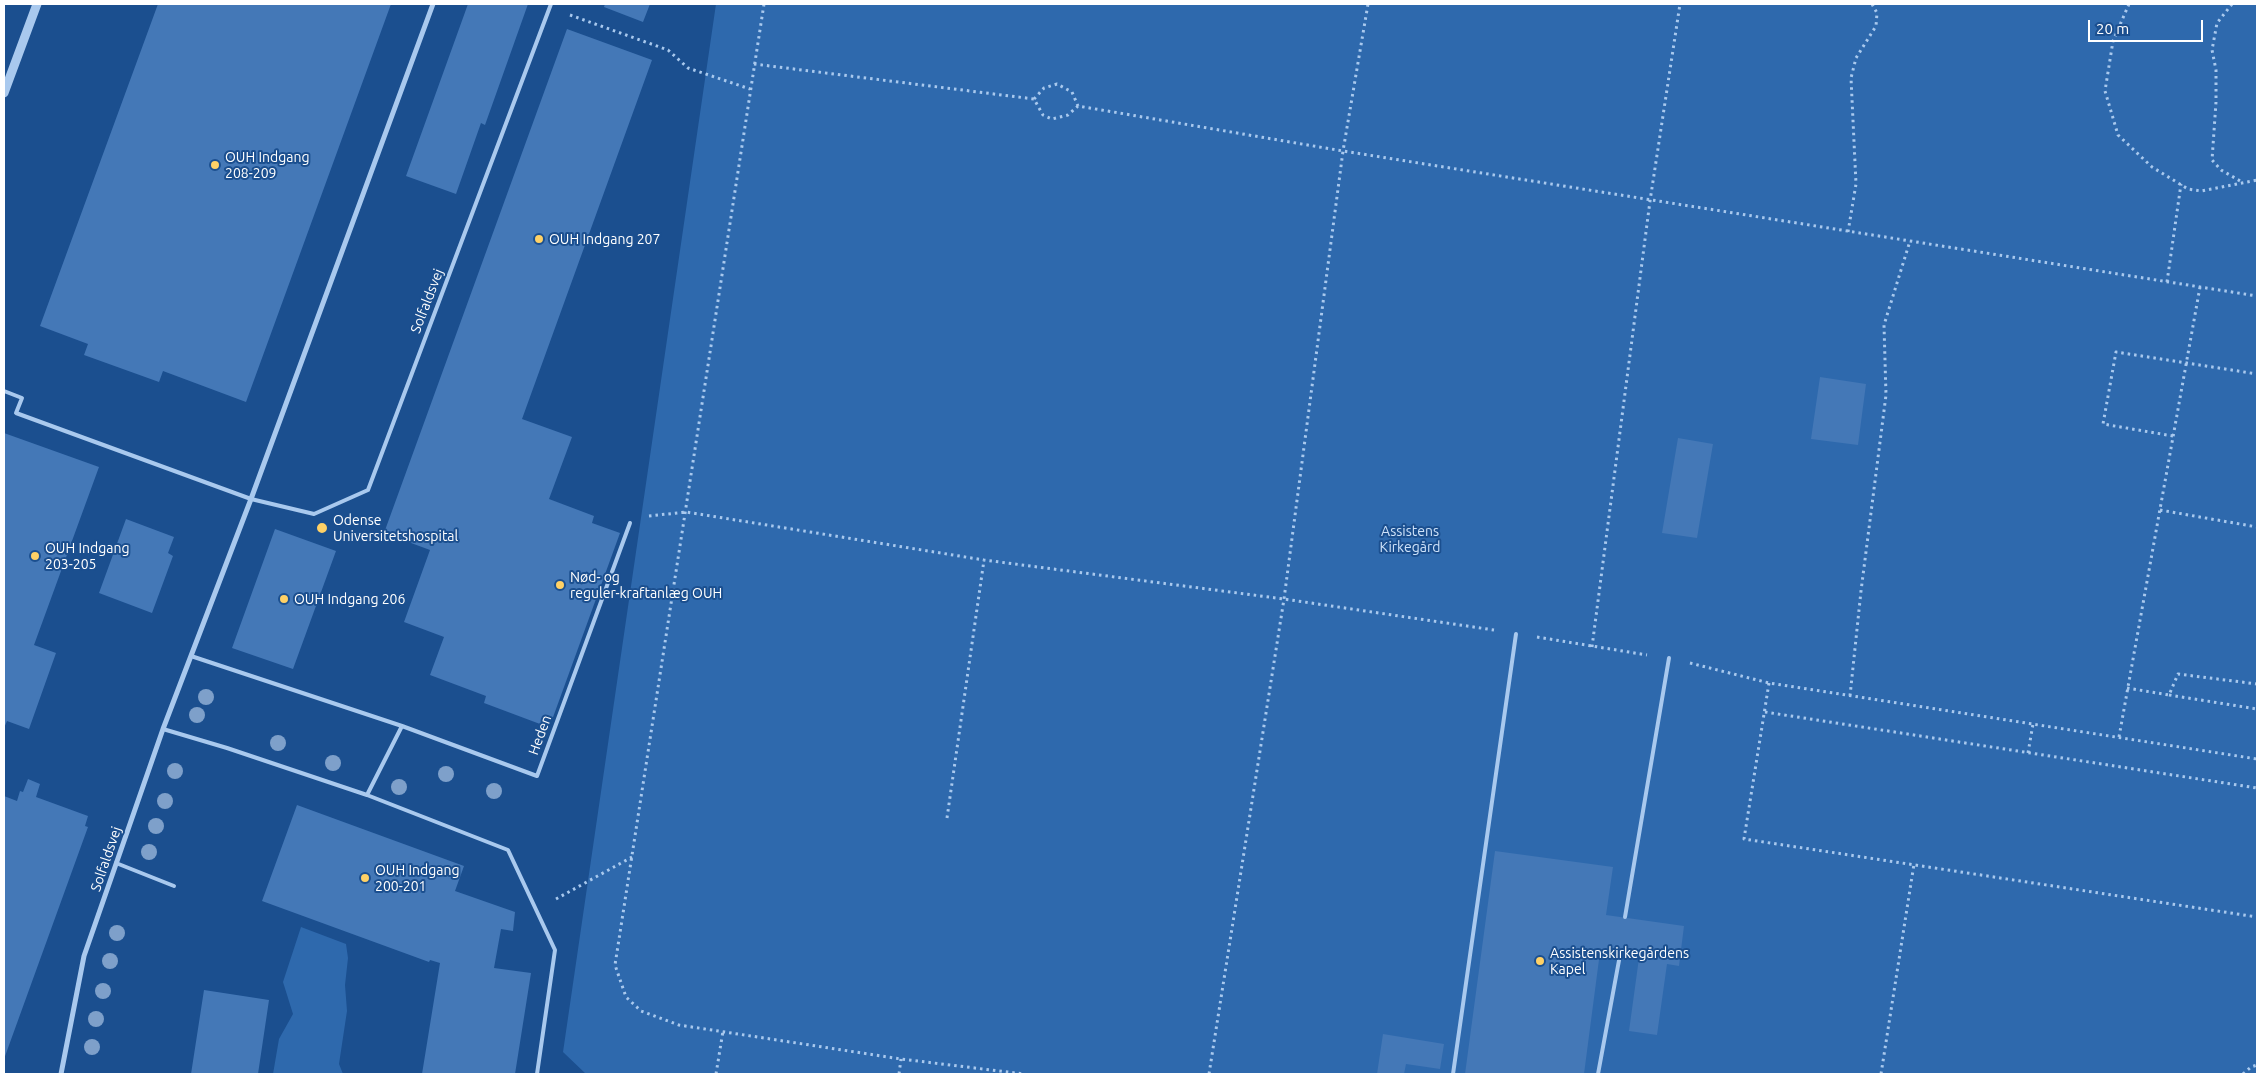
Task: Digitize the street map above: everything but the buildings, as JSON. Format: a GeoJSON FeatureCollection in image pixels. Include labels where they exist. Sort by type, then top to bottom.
{"type":"FeatureCollection","features":[{"type":"Feature","properties":{"kind":"street"},"geometry":{"type":"LineString","coordinates":[[4,93],[37,4]]}},
{"type":"Feature","properties":{"kind":"street","name":"Solfaldsvej"},"geometry":{"type":"LineString","coordinates":[[60,1074],[84,956],[162,729],[251,499],[433,4]]}},
{"type":"Feature","properties":{"kind":"lane","name":"Solfaldsvej"},"geometry":{"type":"LineString","coordinates":[[251,499],[314,514],[368,490],[550,6]]}},
{"type":"Feature","properties":{"kind":"lane"},"geometry":{"type":"LineString","coordinates":[[4,391],[22,398],[16,413],[251,499]]}},
{"type":"Feature","properties":{"kind":"lane","name":"Heden"},"geometry":{"type":"LineString","coordinates":[[402,726],[537,776],[630,523]]}},
{"type":"Feature","properties":{"kind":"lane"},"geometry":{"type":"LineString","coordinates":[[1453,1074],[1516,634]]}},
{"type":"Feature","properties":{"kind":"lane"},"geometry":{"type":"LineString","coordinates":[[191,656],[402,726],[366,795]]}},
{"type":"Feature","properties":{"kind":"lane"},"geometry":{"type":"LineString","coordinates":[[1625,917],[1669,658]]}},
{"type":"Feature","properties":{"kind":"lane"},"geometry":{"type":"LineString","coordinates":[[162,729],[227,748],[366,795],[508,850],[555,950],[537,1074]]}},
{"type":"Feature","properties":{"kind":"lane"},"geometry":{"type":"LineString","coordinates":[[116,863],[174,886]]}},
{"type":"Feature","properties":{"kind":"lane"},"geometry":{"type":"LineString","coordinates":[[1598,1074],[1620,955]]}},
{"type":"Feature","properties":{"kind":"path"},"geometry":{"type":"LineString","coordinates":[[764,4],[615,965],[626,997],[640,1012],[680,1024],[901,1058],[1024,1074]]}},
{"type":"Feature","properties":{"kind":"path"},"geometry":{"type":"LineString","coordinates":[[1209,1074],[1284,599],[1343,151],[1368,4]]}},
{"type":"Feature","properties":{"kind":"path"},"geometry":{"type":"LineString","coordinates":[[1592,647],[1650,200],[1680,4]]}},
{"type":"Feature","properties":{"kind":"path"},"geometry":{"type":"LineString","coordinates":[[1848,232],[1856,184],[1851,78],[1856,58],[1876,26],[1877,13],[1872,4]]}},
{"type":"Feature","properties":{"kind":"path"},"geometry":{"type":"LineString","coordinates":[[2129,4],[2113,41],[2105,91],[2118,135],[2152,167],[2188,188],[2201,191],[2257,180]]}},
{"type":"Feature","properties":{"kind":"path"},"geometry":{"type":"LineString","coordinates":[[2232,4],[2217,23],[2212,50],[2216,70],[2216,102],[2212,160],[2221,170],[2242,182]]}},
{"type":"Feature","properties":{"kind":"path"},"geometry":{"type":"LineString","coordinates":[[550,6],[668,50],[688,68],[750,89]]}},
{"type":"Feature","properties":{"kind":"path"},"geometry":{"type":"LineString","coordinates":[[754,64],[1034,99]]}},
{"type":"Feature","properties":{"kind":"path"},"geometry":{"type":"LineString","coordinates":[[1034,99],[1044,88],[1057,84],[1072,92],[1078,106]]}},
{"type":"Feature","properties":{"kind":"path"},"geometry":{"type":"LineString","coordinates":[[1034,99],[1044,115],[1052,119],[1068,116],[1078,106]]}},
{"type":"Feature","properties":{"kind":"path"},"geometry":{"type":"LineString","coordinates":[[1078,106],[1343,151],[2257,296]]}},
{"type":"Feature","properties":{"kind":"path"},"geometry":{"type":"LineString","coordinates":[[2167,282],[2180,184]]}},
{"type":"Feature","properties":{"kind":"path"},"geometry":{"type":"LineString","coordinates":[[1850,696],[1861,591],[1886,395],[1884,325],[1910,241]]}},
{"type":"Feature","properties":{"kind":"path"},"geometry":{"type":"LineString","coordinates":[[2119,737],[2200,287]]}},
{"type":"Feature","properties":{"kind":"path"},"geometry":{"type":"LineString","coordinates":[[2173,436],[2103,424],[2116,352],[2257,374]]}},
{"type":"Feature","properties":{"kind":"path"},"geometry":{"type":"LineString","coordinates":[[2160,510],[2257,527]]}},
{"type":"Feature","properties":{"kind":"path"},"geometry":{"type":"LineString","coordinates":[[630,523],[654,514],[686,512],[984,560],[1284,599],[1669,658],[1770,683],[2257,759]]}},
{"type":"Feature","properties":{"kind":"path"},"geometry":{"type":"LineString","coordinates":[[947,818],[984,560]]}},
{"type":"Feature","properties":{"kind":"path"},"geometry":{"type":"LineString","coordinates":[[2169,695],[2178,674],[2257,684]]}},
{"type":"Feature","properties":{"kind":"path"},"geometry":{"type":"LineString","coordinates":[[1770,683],[1744,839],[2257,917]]}},
{"type":"Feature","properties":{"kind":"path"},"geometry":{"type":"LineString","coordinates":[[2127,688],[2257,709]]}},
{"type":"Feature","properties":{"kind":"path"},"geometry":{"type":"LineString","coordinates":[[1765,712],[2257,788]]}},
{"type":"Feature","properties":{"kind":"path"},"geometry":{"type":"LineString","coordinates":[[2028,753],[2033,724]]}},
{"type":"Feature","properties":{"kind":"path"},"geometry":{"type":"LineString","coordinates":[[536,910],[632,857]]}},
{"type":"Feature","properties":{"kind":"path"},"geometry":{"type":"LineString","coordinates":[[1881,1074],[1914,864]]}},
{"type":"Feature","properties":{"kind":"path"},"geometry":{"type":"LineString","coordinates":[[716,1074],[723,1031]]}},
{"type":"Feature","properties":{"kind":"path"},"geometry":{"type":"LineString","coordinates":[[898,1074],[901,1058]]}},
{"type":"Feature","properties":{"kind":"path"},"geometry":{"type":"LineString","coordinates":[[2243,1074],[2251,1067],[2257,1065]]}},
{"type":"Feature","properties":{"kind":"green space","name":"Assistens Kirkegård"},"geometry":{"type":"Polygon","coordinates":[[[716,4],[2257,4],[2257,1074],[586,1074],[563,1052],[716,4]]]}},
{"type":"Feature","properties":{"kind":"green space"},"geometry":{"type":"Polygon","coordinates":[[[301,927],[346,944],[348,958],[345,985],[347,1011],[339,1064],[343,1074],[273,1074],[279,1039],[293,1014],[283,982],[301,927]]]}},
{"type":"Feature","properties":{"kind":"place","name":"OUH Indgang 208-209"},"geometry":{"type":"Point","coordinates":[215,165]}},
{"type":"Feature","properties":{"kind":"place","name":"OUH Indgang 207"},"geometry":{"type":"Point","coordinates":[539,239]}},
{"type":"Feature","properties":{"kind":"place","name":"Odense Universitetshospital"},"geometry":{"type":"Point","coordinates":[322,528]}},
{"type":"Feature","properties":{"kind":"place","name":"OUH Indgang 203-205"},"geometry":{"type":"Point","coordinates":[35,556]}},
{"type":"Feature","properties":{"kind":"place","name":"Nød- og reguler-kraftanlæg OUH"},"geometry":{"type":"Point","coordinates":[560,585]}},
{"type":"Feature","properties":{"kind":"place","name":"OUH Indgang 206"},"geometry":{"type":"Point","coordinates":[284,599]}},
{"type":"Feature","properties":{"kind":"place","name":"OUH Indgang 200-201"},"geometry":{"type":"Point","coordinates":[365,878]}},
{"type":"Feature","properties":{"kind":"place","name":"Assistenskirkegårdens Kapel"},"geometry":{"type":"Point","coordinates":[1540,961]}}]}
